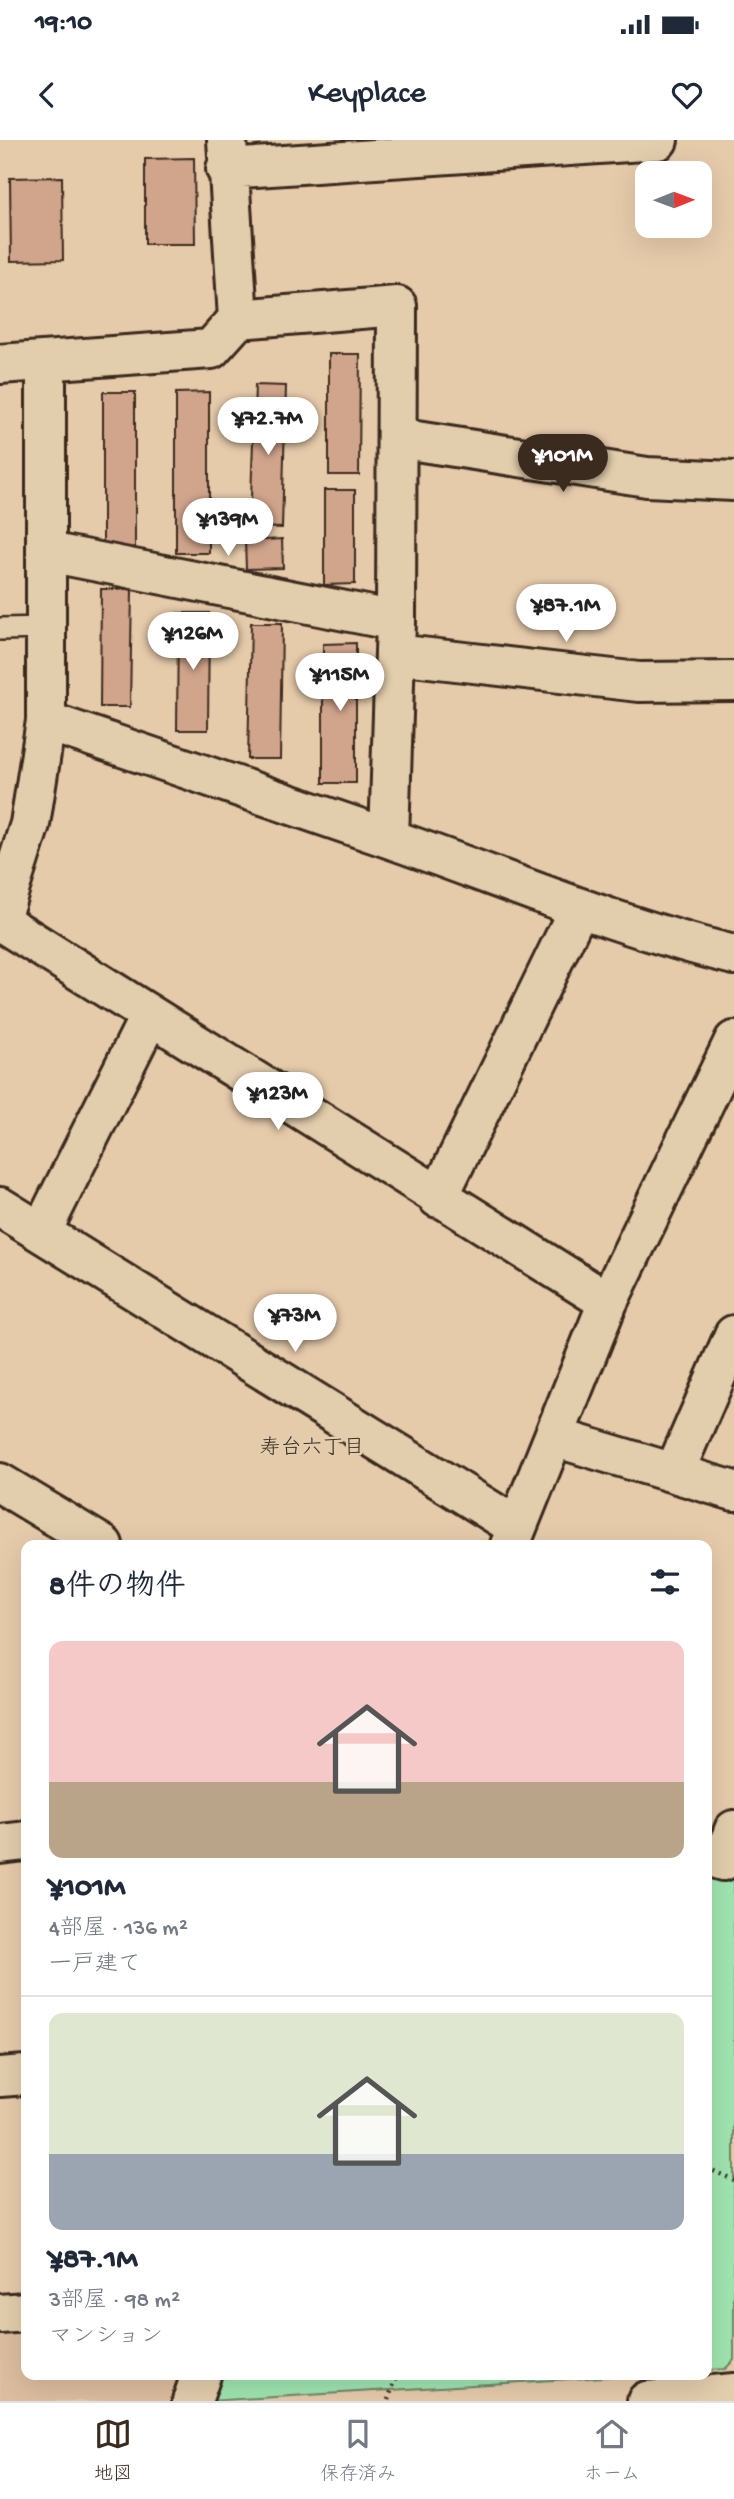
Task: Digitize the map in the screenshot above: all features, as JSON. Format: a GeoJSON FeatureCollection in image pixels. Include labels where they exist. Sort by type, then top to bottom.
{"type":"FeatureCollection","features":[{"type":"Feature","properties":{"kind":"street"},"geometry":{"type":"LineString","coordinates":[[238,319],[226,147],[658,140]]}},
{"type":"Feature","properties":{"kind":"street"},"geometry":{"type":"LineString","coordinates":[[0,364],[211,349],[238,319],[397,306],[395,637],[389,838]]}},
{"type":"Feature","properties":{"kind":"street"},"geometry":{"type":"LineString","coordinates":[[46,362],[49,628],[46,721],[30,824],[0,920],[149,1017],[608,1302]]}},
{"type":"Feature","properties":{"kind":"street"},"geometry":{"type":"LineString","coordinates":[[397,438],[648,477],[734,481]]}},
{"type":"Feature","properties":{"kind":"street"},"geometry":{"type":"LineString","coordinates":[[48,552],[395,637],[639,682],[734,681]]}},
{"type":"Feature","properties":{"kind":"street"},"geometry":{"type":"LineString","coordinates":[[46,721],[389,838],[578,909],[675,941],[734,955]]}},
{"type":"Feature","properties":{"kind":"street"},"geometry":{"type":"LineString","coordinates":[[438,1198],[578,909]]}},
{"type":"Feature","properties":{"kind":"street"},"geometry":{"type":"LineString","coordinates":[[42,1231],[149,1017]]}},
{"type":"Feature","properties":{"kind":"street"},"geometry":{"type":"LineString","coordinates":[[0,1207],[42,1231],[514,1536],[608,1302],[734,1041]]}},
{"type":"Feature","properties":{"kind":"street"},"geometry":{"type":"LineString","coordinates":[[674,1473],[734,1335]]}},
{"type":"Feature","properties":{"kind":"street"},"geometry":{"type":"LineString","coordinates":[[554,1437],[734,1491]]}},
{"type":"Feature","properties":{"kind":"street"},"geometry":{"type":"LineString","coordinates":[[0,1483],[95,1540]]}},
{"type":"Feature","properties":{"kind":"street"},"geometry":{"type":"LineString","coordinates":[[712,1858],[723,1861],[734,1830]]}},
{"type":"Feature","properties":{"kind":"street"},"geometry":{"type":"LineString","coordinates":[[0,1844],[21,1842]]}},
{"type":"Feature","properties":{"kind":"street"},"geometry":{"type":"LineString","coordinates":[[0,2077],[21,2075]]}},
{"type":"Feature","properties":{"kind":"street"},"geometry":{"type":"LineString","coordinates":[[0,2314],[21,2312]]}},
{"type":"Feature","properties":{"kind":"street"},"geometry":{"type":"LineString","coordinates":[[192,2401],[199,2380]]}},
{"type":"Feature","properties":{"kind":"street"},"geometry":{"type":"LineString","coordinates":[[647,2401],[734,2393]]}},
{"type":"Feature","properties":{"kind":"lane"},"geometry":{"type":"LineString","coordinates":[[0,629],[49,628]]}},
{"type":"Feature","properties":{"kind":"path"},"geometry":{"type":"LineString","coordinates":[[712,2170],[734,2180]]}},
{"type":"Feature","properties":{"kind":"path"},"geometry":{"type":"LineString","coordinates":[[388,2400],[395,2380]]}},
{"type":"Feature","properties":{"kind":"shaded area"},"geometry":{"type":"Polygon","coordinates":[[[21,2324],[21,2380],[181,2380],[172,2401],[0,2401],[0,2326],[21,2324]]]}},
{"type":"Feature","properties":{"kind":"green space"},"geometry":{"type":"Polygon","coordinates":[[[712,1871],[733,1878],[734,1875],[734,2360],[725,2369],[712,2370],[712,1871]]]}},
{"type":"Feature","properties":{"kind":"green space"},"geometry":{"type":"Polygon","coordinates":[[[216,2380],[554,2380],[208,2401],[216,2380]]]}},
{"type":"Feature","properties":{"kind":"building"},"geometry":{"type":"Polygon","coordinates":[[[194,158],[195,244],[145,244],[145,159],[194,158]]]}},
{"type":"Feature","properties":{"kind":"building"},"geometry":{"type":"Polygon","coordinates":[[[62,177],[63,260],[11,261],[10,178],[62,177]]]}},
{"type":"Feature","properties":{"kind":"building"},"geometry":{"type":"Polygon","coordinates":[[[329,354],[360,354],[359,475],[329,475],[329,354]]]}},
{"type":"Feature","properties":{"kind":"building"},"geometry":{"type":"Polygon","coordinates":[[[255,385],[286,386],[282,528],[250,527],[255,385]]]}},
{"type":"Feature","properties":{"kind":"building"},"geometry":{"type":"Polygon","coordinates":[[[103,392],[135,392],[135,548],[103,548],[103,392]]]}},
{"type":"Feature","properties":{"kind":"building"},"geometry":{"type":"Polygon","coordinates":[[[209,392],[209,553],[176,553],[176,393],[209,392]]]}},
{"type":"Feature","properties":{"kind":"building"},"geometry":{"type":"Polygon","coordinates":[[[324,490],[355,490],[355,584],[324,585],[324,490]]]}},
{"type":"Feature","properties":{"kind":"building"},"geometry":{"type":"Polygon","coordinates":[[[282,539],[283,568],[246,569],[245,541],[282,539]]]}},
{"type":"Feature","properties":{"kind":"building"},"geometry":{"type":"Polygon","coordinates":[[[101,589],[132,589],[130,707],[100,707],[101,589]]]}},
{"type":"Feature","properties":{"kind":"building"},"geometry":{"type":"Polygon","coordinates":[[[178,613],[209,613],[208,730],[177,730],[178,613]]]}},
{"type":"Feature","properties":{"kind":"building"},"geometry":{"type":"Polygon","coordinates":[[[251,623],[282,623],[280,759],[248,759],[251,623]]]}},
{"type":"Feature","properties":{"kind":"building"},"geometry":{"type":"Polygon","coordinates":[[[356,643],[356,783],[323,783],[323,644],[356,643]]]}},
{"type":"Feature","properties":{"kind":"district","name":"寿台六丁目"},"geometry":{"type":"Point","coordinates":[312,1446]}}]}
